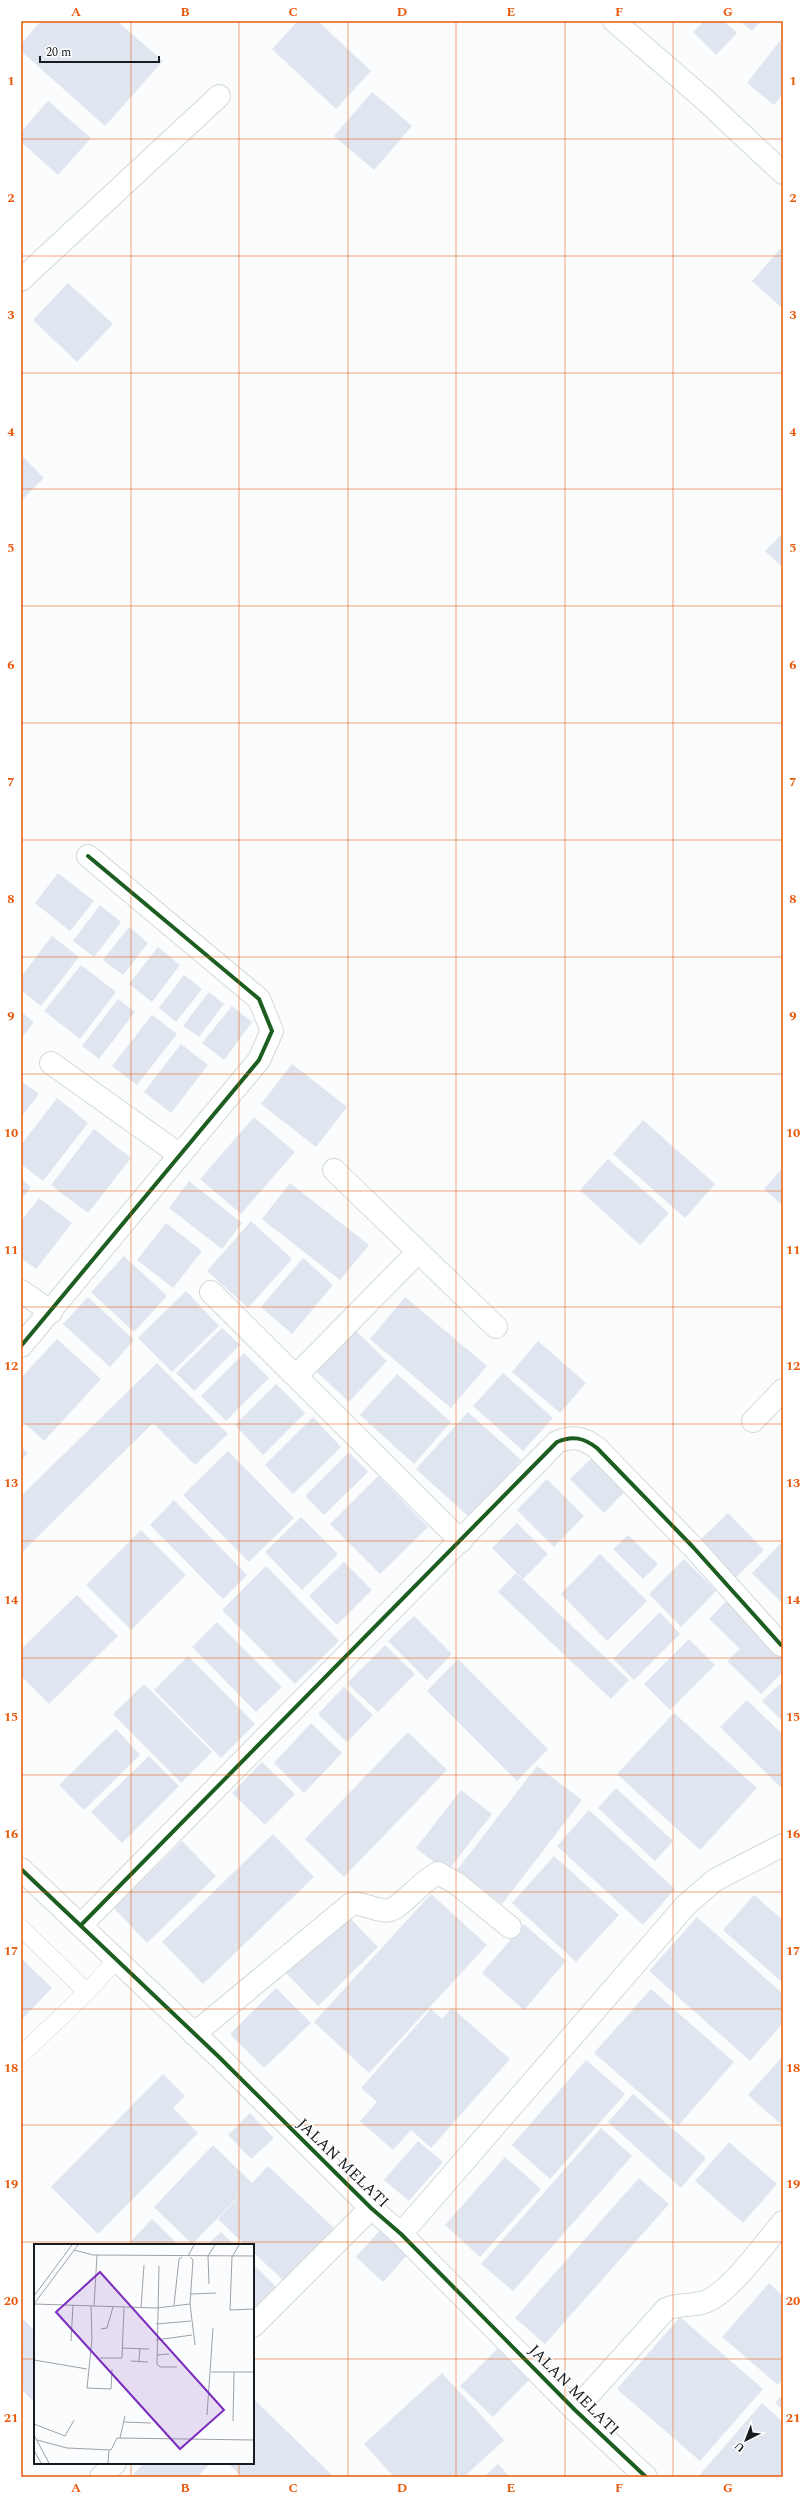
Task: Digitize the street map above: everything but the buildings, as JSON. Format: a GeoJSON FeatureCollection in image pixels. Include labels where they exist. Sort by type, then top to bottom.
{"type":"FeatureCollection","features":[{"type":"Feature","properties":{"kind":"street"},"geometry":{"type":"LineString","coordinates":[[614,21],[704,99],[783,173]]}},
{"type":"Feature","properties":{"kind":"street"},"geometry":{"type":"LineString","coordinates":[[21,280],[219,96]]}},
{"type":"Feature","properties":{"kind":"street"},"geometry":{"type":"LineString","coordinates":[[21,1346],[51,1312],[259,1060],[272,1031],[259,999],[88,856]]}},
{"type":"Feature","properties":{"kind":"street"},"geometry":{"type":"LineString","coordinates":[[51,1063],[180,1155]]}},
{"type":"Feature","properties":{"kind":"street"},"geometry":{"type":"LineString","coordinates":[[334,1170],[496,1327]]}},
{"type":"Feature","properties":{"kind":"street"},"geometry":{"type":"LineString","coordinates":[[296,1376],[418,1252]]}},
{"type":"Feature","properties":{"kind":"street"},"geometry":{"type":"LineString","coordinates":[[21,1291],[51,1312]]}},
{"type":"Feature","properties":{"kind":"street"},"geometry":{"type":"LineString","coordinates":[[211,1292],[461,1541]]}},
{"type":"Feature","properties":{"kind":"street"},"geometry":{"type":"LineString","coordinates":[[753,1421],[783,1390]]}},
{"type":"Feature","properties":{"kind":"street"},"geometry":{"type":"LineString","coordinates":[[81,1925],[557,1442],[565,1438],[586,1439],[597,1448],[693,1547],[781,1645]]}},
{"type":"Feature","properties":{"kind":"street"},"geometry":{"type":"LineString","coordinates":[[401,2234],[686,1905],[715,1880],[783,1845]]}},
{"type":"Feature","properties":{"kind":"street","name":"JALAN MELATI"},"geometry":{"type":"LineString","coordinates":[[21,1869],[117,1959],[371,2208],[401,2234],[575,2410],[646,2477]]}},
{"type":"Feature","properties":{"kind":"street"},"geometry":{"type":"LineString","coordinates":[[194,2034],[351,1904],[361,1903],[382,1910],[391,1910],[429,1877],[438,1873],[456,1883],[510,1927]]}},
{"type":"Feature","properties":{"kind":"street"},"geometry":{"type":"LineString","coordinates":[[254,2325],[371,2208]]}},
{"type":"Feature","properties":{"kind":"street"},"geometry":{"type":"LineString","coordinates":[[575,2410],[656,2318],[666,2309],[677,2304],[698,2304],[716,2295],[743,2270],[783,2222]]}},
{"type":"Feature","properties":{"kind":"street"},"geometry":{"type":"LineString","coordinates":[[102,2477],[115,2464]]}},
{"type":"Feature","properties":{"kind":"lane"},"geometry":{"type":"LineString","coordinates":[[21,1928],[87,1992]]}},
{"type":"Feature","properties":{"kind":"lane"},"geometry":{"type":"LineString","coordinates":[[21,2055],[87,1992],[117,1959]]}},
{"type":"Feature","properties":{"kind":"cycle path"},"geometry":{"type":"LineString","coordinates":[[21,1346],[259,1060],[272,1031],[259,999],[88,856]]}},
{"type":"Feature","properties":{"kind":"cycle path"},"geometry":{"type":"LineString","coordinates":[[81,1925],[557,1442],[573,1438],[588,1442],[597,1448],[693,1547],[781,1645]]}},
{"type":"Feature","properties":{"kind":"cycle path"},"geometry":{"type":"LineString","coordinates":[[21,1869],[219,2057],[371,2208],[401,2234],[575,2410],[646,2477]]}}]}
